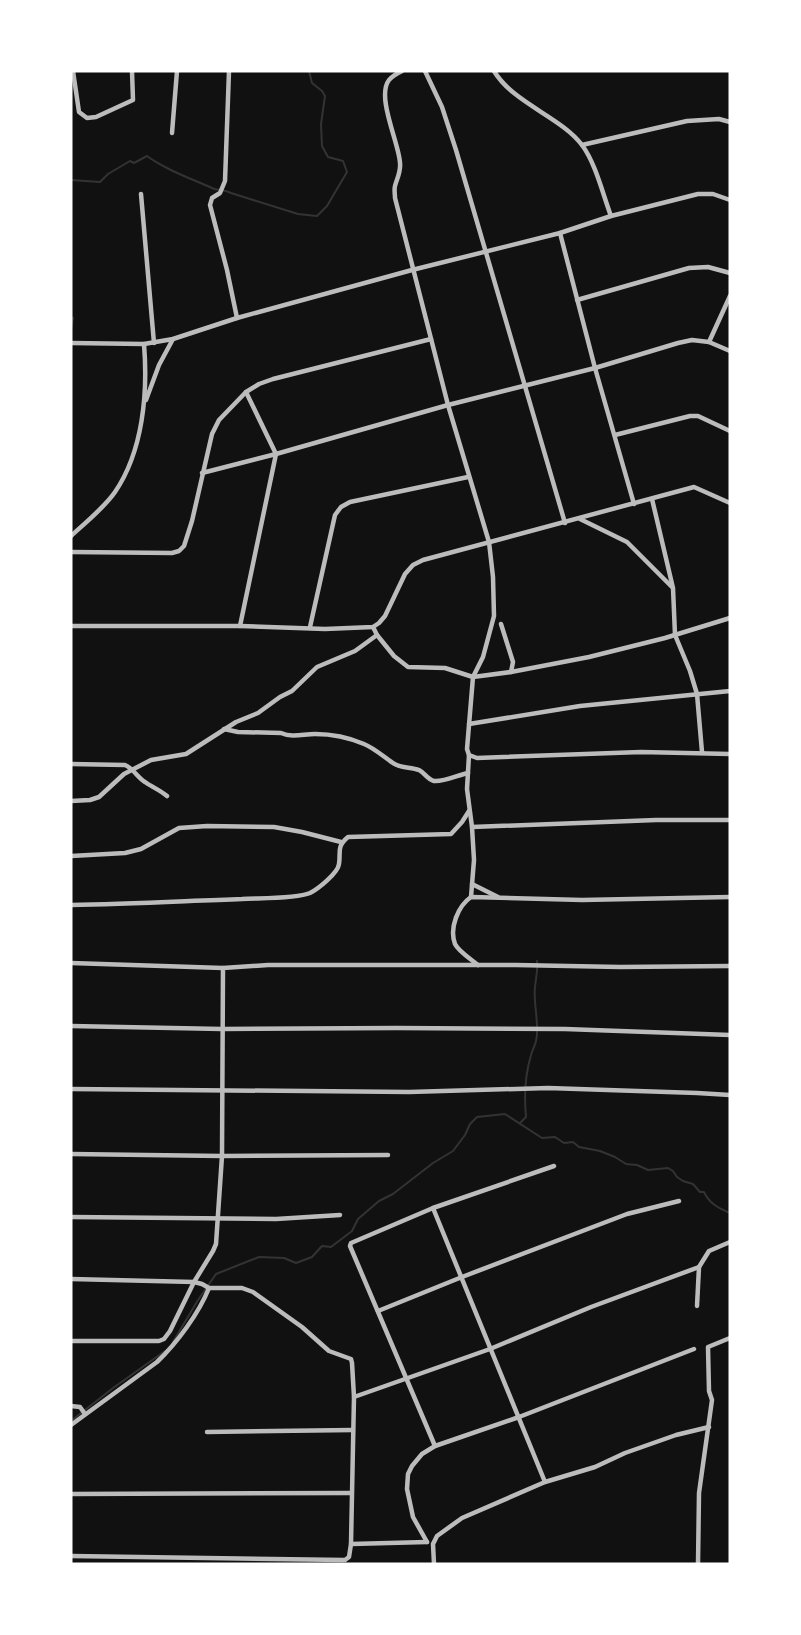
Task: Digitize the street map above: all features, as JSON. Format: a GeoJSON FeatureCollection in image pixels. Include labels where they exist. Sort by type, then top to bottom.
{"type":"FeatureCollection","features":[{"type":"Feature","properties":{"kind":"street"},"geometry":{"type":"LineString","coordinates":[[73,71],[79,112],[87,118],[102,115],[133,100],[132,71]]}},
{"type":"Feature","properties":{"kind":"street"},"geometry":{"type":"LineString","coordinates":[[172,133],[177,71]]}},
{"type":"Feature","properties":{"kind":"street"},"geometry":{"type":"LineString","coordinates":[[229,71],[225,181],[220,193],[212,198],[210,205],[237,318]]}},
{"type":"Feature","properties":{"kind":"street"},"geometry":{"type":"LineString","coordinates":[[402,71],[389,80],[385,90],[386,106],[401,166],[395,185],[395,198],[448,405],[489,542],[493,585],[494,616],[484,657],[473,677],[467,750],[469,755],[469,811],[474,860],[471,897]]}},
{"type":"Feature","properties":{"kind":"street"},"geometry":{"type":"LineString","coordinates":[[425,71],[442,107],[453,142],[564,523]]}},
{"type":"Feature","properties":{"kind":"street"},"geometry":{"type":"LineString","coordinates":[[494,71],[505,85],[567,131],[582,145],[592,164],[611,216]]}},
{"type":"Feature","properties":{"kind":"street"},"geometry":{"type":"LineString","coordinates":[[582,145],[687,121],[719,119],[730,122]]}},
{"type":"Feature","properties":{"kind":"street"},"geometry":{"type":"LineString","coordinates":[[142,194],[154,343]]}},
{"type":"Feature","properties":{"kind":"street"},"geometry":{"type":"LineString","coordinates":[[73,343],[144,344],[173,339],[237,318],[698,194],[713,194],[730,200]]}},
{"type":"Feature","properties":{"kind":"street"},"geometry":{"type":"LineString","coordinates":[[560,232],[595,368],[634,504]]}},
{"type":"Feature","properties":{"kind":"street"},"geometry":{"type":"LineString","coordinates":[[577,300],[689,268],[708,267],[730,273]]}},
{"type":"Feature","properties":{"kind":"street"},"geometry":{"type":"LineString","coordinates":[[709,342],[730,296]]}},
{"type":"Feature","properties":{"kind":"street"},"geometry":{"type":"LineString","coordinates":[[144,406],[159,365],[173,339]]}},
{"type":"Feature","properties":{"kind":"street"},"geometry":{"type":"LineString","coordinates":[[71,552],[172,553],[179,551],[184,546],[192,521],[212,434],[219,420],[246,392],[259,384],[273,379],[431,339]]}},
{"type":"Feature","properties":{"kind":"street"},"geometry":{"type":"LineString","coordinates":[[202,473],[448,405],[595,368],[692,340],[709,342],[730,351]]}},
{"type":"Feature","properties":{"kind":"street"},"geometry":{"type":"LineString","coordinates":[[71,536],[114,494],[122,480],[136,445],[144,406],[146,373],[144,344]]}},
{"type":"Feature","properties":{"kind":"street"},"geometry":{"type":"LineString","coordinates":[[240,626],[276,454],[246,392]]}},
{"type":"Feature","properties":{"kind":"street"},"geometry":{"type":"LineString","coordinates":[[614,435],[690,416],[698,416],[730,431]]}},
{"type":"Feature","properties":{"kind":"street"},"geometry":{"type":"LineString","coordinates":[[310,627],[335,515],[341,507],[350,502],[468,477]]}},
{"type":"Feature","properties":{"kind":"street"},"geometry":{"type":"LineString","coordinates":[[71,626],[240,626],[325,629],[373,627],[385,616],[405,574],[423,560],[694,488],[730,502]]}},
{"type":"Feature","properties":{"kind":"street"},"geometry":{"type":"LineString","coordinates":[[652,499],[673,588],[675,635],[697,694],[702,752]]}},
{"type":"Feature","properties":{"kind":"street"},"geometry":{"type":"LineString","coordinates":[[580,519],[627,542],[673,588]]}},
{"type":"Feature","properties":{"kind":"street"},"geometry":{"type":"LineString","coordinates":[[373,627],[394,656],[408,667],[446,668],[473,677],[512,672],[590,657],[675,635],[730,618]]}},
{"type":"Feature","properties":{"kind":"street"},"geometry":{"type":"LineString","coordinates":[[502,624],[513,662],[512,672]]}},
{"type":"Feature","properties":{"kind":"street"},"geometry":{"type":"LineString","coordinates":[[71,631],[78,626]]}},
{"type":"Feature","properties":{"kind":"street"},"geometry":{"type":"LineString","coordinates":[[71,800],[90,800],[98,796],[124,774],[151,760],[186,754],[245,718],[258,713],[292,691],[317,667],[339,659],[377,635]]}},
{"type":"Feature","properties":{"kind":"street"},"geometry":{"type":"LineString","coordinates":[[469,724],[580,706],[730,691]]}},
{"type":"Feature","properties":{"kind":"street"},"geometry":{"type":"LineString","coordinates":[[224,730],[281,733],[287,736],[335,735],[364,744],[390,760],[393,764],[416,769],[423,772],[429,779],[436,781],[468,773]]}},
{"type":"Feature","properties":{"kind":"street"},"geometry":{"type":"LineString","coordinates":[[469,755],[478,758],[641,752],[730,754]]}},
{"type":"Feature","properties":{"kind":"street"},"geometry":{"type":"LineString","coordinates":[[71,764],[125,765],[133,769],[146,783],[167,796]]}},
{"type":"Feature","properties":{"kind":"street"},"geometry":{"type":"LineString","coordinates":[[71,905],[299,896],[310,893],[334,875],[339,866],[341,842],[348,837],[451,834],[469,811]]}},
{"type":"Feature","properties":{"kind":"street"},"geometry":{"type":"LineString","coordinates":[[472,827],[650,820],[730,820]]}},
{"type":"Feature","properties":{"kind":"street"},"geometry":{"type":"LineString","coordinates":[[71,856],[125,853],[141,848],[180,828],[207,826],[274,827],[341,842]]}},
{"type":"Feature","properties":{"kind":"street"},"geometry":{"type":"LineString","coordinates":[[472,884],[502,899]]}},
{"type":"Feature","properties":{"kind":"street"},"geometry":{"type":"LineString","coordinates":[[478,965],[456,944],[453,936],[456,918],[465,901],[471,897],[582,900],[730,897]]}},
{"type":"Feature","properties":{"kind":"street"},"geometry":{"type":"LineString","coordinates":[[71,963],[223,968],[268,965],[730,966]]}},
{"type":"Feature","properties":{"kind":"street"},"geometry":{"type":"LineString","coordinates":[[71,1341],[160,1341],[170,1330],[216,1244],[222,1156],[223,968]]}},
{"type":"Feature","properties":{"kind":"street"},"geometry":{"type":"LineString","coordinates":[[71,1026],[222,1029],[547,1029],[730,1035]]}},
{"type":"Feature","properties":{"kind":"street"},"geometry":{"type":"LineString","coordinates":[[71,1089],[221,1092],[409,1092],[548,1088],[730,1095]]}},
{"type":"Feature","properties":{"kind":"street"},"geometry":{"type":"LineString","coordinates":[[71,1154],[222,1156],[388,1155]]}},
{"type":"Feature","properties":{"kind":"street"},"geometry":{"type":"LineString","coordinates":[[435,1446],[350,1246],[351,1243],[433,1208],[554,1166]]}},
{"type":"Feature","properties":{"kind":"street"},"geometry":{"type":"LineString","coordinates":[[378,1312],[462,1277],[627,1214],[679,1201]]}},
{"type":"Feature","properties":{"kind":"street"},"geometry":{"type":"LineString","coordinates":[[433,1208],[545,1482]]}},
{"type":"Feature","properties":{"kind":"street"},"geometry":{"type":"LineString","coordinates":[[71,1218],[276,1219],[340,1215]]}},
{"type":"Feature","properties":{"kind":"street"},"geometry":{"type":"LineString","coordinates":[[697,1306],[699,1267],[709,1251],[730,1242]]}},
{"type":"Feature","properties":{"kind":"street"},"geometry":{"type":"LineString","coordinates":[[354,1397],[490,1349],[591,1307],[699,1267]]}},
{"type":"Feature","properties":{"kind":"street"},"geometry":{"type":"LineString","coordinates":[[71,1280],[194,1282],[209,1288],[242,1288],[253,1292],[302,1327],[329,1351],[351,1359],[354,1397],[351,1544],[349,1557],[345,1560],[71,1556]]}},
{"type":"Feature","properties":{"kind":"street"},"geometry":{"type":"LineString","coordinates":[[71,1425],[157,1362],[169,1350],[194,1315],[209,1288]]}},
{"type":"Feature","properties":{"kind":"street"},"geometry":{"type":"LineString","coordinates":[[698,1564],[699,1493],[712,1400],[709,1391],[708,1347],[730,1338]]}},
{"type":"Feature","properties":{"kind":"street"},"geometry":{"type":"LineString","coordinates":[[427,1542],[413,1517],[407,1497],[408,1479],[412,1466],[422,1454],[435,1446],[694,1349]]}},
{"type":"Feature","properties":{"kind":"street"},"geometry":{"type":"LineString","coordinates":[[71,1406],[80,1407],[85,1414]]}},
{"type":"Feature","properties":{"kind":"street"},"geometry":{"type":"LineString","coordinates":[[434,1564],[433,1544],[442,1531],[462,1518],[545,1482],[595,1467],[625,1453],[659,1441],[709,1427]]}},
{"type":"Feature","properties":{"kind":"street"},"geometry":{"type":"LineString","coordinates":[[207,1432],[353,1430]]}},
{"type":"Feature","properties":{"kind":"street"},"geometry":{"type":"LineString","coordinates":[[71,1494],[351,1493]]}},
{"type":"Feature","properties":{"kind":"street"},"geometry":{"type":"LineString","coordinates":[[351,1544],[427,1542],[433,1544]]}},
{"type":"Feature","properties":{"kind":"waterway"},"geometry":{"type":"LineString","coordinates":[[71,180],[100,182],[108,174],[130,161],[134,163],[147,156],[170,170],[214,189],[226,191],[298,214],[317,216],[327,206],[347,172],[343,161],[328,157],[322,146],[321,124],[325,96],[312,83],[309,71]]}},
{"type":"Feature","properties":{"kind":"waterway"},"geometry":{"type":"LineString","coordinates":[[71,317],[73,318],[71,329]]}},
{"type":"Feature","properties":{"kind":"waterway"},"geometry":{"type":"LineString","coordinates":[[71,331],[71,409]]}},
{"type":"Feature","properties":{"kind":"waterway"},"geometry":{"type":"LineString","coordinates":[[520,1123],[526,1117],[526,1078],[537,1035],[535,994],[537,961]]}},
{"type":"Feature","properties":{"kind":"waterway"},"geometry":{"type":"LineString","coordinates":[[173,1342],[216,1274],[259,1257],[284,1258],[296,1263],[312,1257],[322,1246],[331,1247],[352,1231],[358,1219],[379,1201],[393,1194],[433,1163],[453,1151],[465,1135],[470,1124],[477,1117],[505,1114],[542,1138],[555,1137],[564,1143],[573,1142],[579,1147],[600,1151],[626,1164],[637,1165],[648,1170],[668,1168],[677,1177],[693,1184],[700,1192],[704,1192],[714,1205],[730,1213]]}},
{"type":"Feature","properties":{"kind":"waterway"},"geometry":{"type":"LineString","coordinates":[[71,1421],[165,1351]]}}]}
